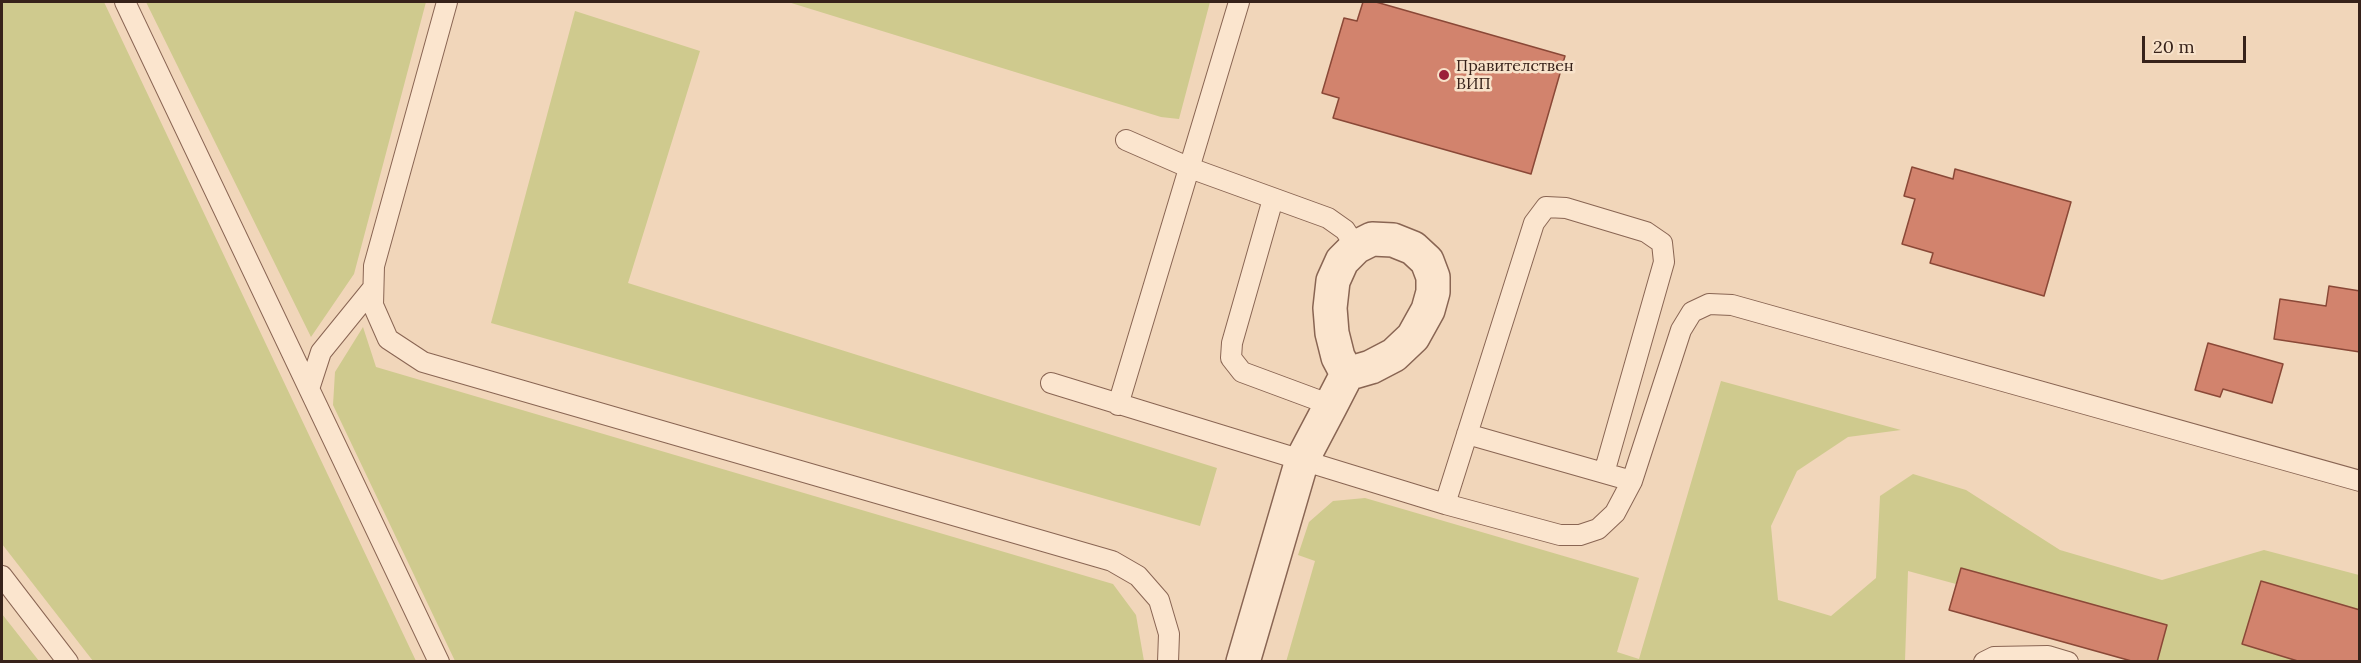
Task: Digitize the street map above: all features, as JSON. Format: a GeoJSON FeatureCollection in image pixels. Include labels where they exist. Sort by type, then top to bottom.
{"type":"FeatureCollection","features":[{"type":"Feature","properties":{"kind":"street"},"geometry":{"type":"LineString","coordinates":[[1243,662],[1302,460],[1347,374],[1371,368],[1394,355],[1413,337],[1428,310],[1433,292],[1433,277],[1427,261],[1413,248],[1393,240],[1372,239],[1356,247],[1342,261],[1333,281],[1330,308],[1332,333],[1338,357],[1347,374]]}},
{"type":"Feature","properties":{"kind":"lane"},"geometry":{"type":"LineString","coordinates":[[125,2],[439,662]]}},
{"type":"Feature","properties":{"kind":"lane"},"geometry":{"type":"LineString","coordinates":[[447,2],[374,266],[373,304],[388,339],[423,362],[1112,561],[1138,576],[1159,600],[1169,634],[1168,662]]}},
{"type":"Feature","properties":{"kind":"lane"},"geometry":{"type":"LineString","coordinates":[[1118,405],[1239,2]]}},
{"type":"Feature","properties":{"kind":"lane"},"geometry":{"type":"LineString","coordinates":[[1126,140],[1190,168],[1328,218],[1345,230],[1356,247]]}},
{"type":"Feature","properties":{"kind":"lane"},"geometry":{"type":"LineString","coordinates":[[1273,199],[1232,343],[1231,358],[1242,372],[1331,405]]}},
{"type":"Feature","properties":{"kind":"lane"},"geometry":{"type":"LineString","coordinates":[[1445,504],[1534,223],[1546,207],[1566,208],[1646,232],[1662,243],[1664,262],[1604,473]]}},
{"type":"Feature","properties":{"kind":"lane"},"geometry":{"type":"LineString","coordinates":[[309,389],[321,352],[373,288]]}},
{"type":"Feature","properties":{"kind":"lane"},"geometry":{"type":"LineString","coordinates":[[1051,383],[1445,504],[1560,535],[1580,535],[1598,529],[1615,513],[1632,481],[1681,330],[1692,312],[1709,304],[1732,304],[2360,481]]}},
{"type":"Feature","properties":{"kind":"lane"},"geometry":{"type":"LineString","coordinates":[[1467,434],[1632,481]]}},
{"type":"Feature","properties":{"kind":"lane"},"geometry":{"type":"LineString","coordinates":[[2,576],[68,662]]}},
{"type":"Feature","properties":{"kind":"lane"},"geometry":{"type":"LineString","coordinates":[[1984,662],[1994,657],[2048,656],[2068,662]]}},
{"type":"Feature","properties":{"kind":"shaded area"},"geometry":{"type":"Polygon","coordinates":[[[2,2],[104,2],[416,661],[93,661],[2,544],[2,2]]]}},
{"type":"Feature","properties":{"kind":"shaded area"},"geometry":{"type":"Polygon","coordinates":[[[146,2],[426,2],[354,274],[311,337],[146,2]]]}},
{"type":"Feature","properties":{"kind":"shaded area"},"geometry":{"type":"Polygon","coordinates":[[[788,2],[1210,2],[1179,119],[1161,117],[788,2]]]}},
{"type":"Feature","properties":{"kind":"shaded area"},"geometry":{"type":"Polygon","coordinates":[[[575,11],[700,51],[628,283],[1217,468],[1200,526],[491,323],[575,11]]]}},
{"type":"Feature","properties":{"kind":"shaded area"},"geometry":{"type":"Polygon","coordinates":[[[363,327],[376,367],[1113,584],[1136,615],[1144,661],[455,661],[333,405],[335,372],[363,327]]]}},
{"type":"Feature","properties":{"kind":"shaded area"},"geometry":{"type":"Polygon","coordinates":[[[1721,381],[1901,430],[1848,437],[1797,471],[1771,526],[1778,600],[1831,616],[1876,578],[1880,496],[1913,474],[1966,490],[2060,550],[2162,580],[2264,550],[2359,575],[2359,610],[2261,581],[2243,644],[2301,661],[2157,661],[2167,625],[1961,568],[1956,584],[1908,571],[1905,661],[1286,662],[1315,561],[1298,555],[1309,522],[1333,501],[1365,498],[1639,578],[1617,652],[1639,659],[1721,381]]]}},
{"type":"Feature","properties":{"kind":"shaded area"},"geometry":{"type":"Polygon","coordinates":[[[2,614],[39,661],[2,661],[2,614]]]}},
{"type":"Feature","properties":{"kind":"building","name":"Правителствен ВИП"},"geometry":{"type":"Polygon","coordinates":[[[1363,2],[1376,2],[1565,56],[1531,174],[1333,118],[1339,98],[1322,93],[1344,18],[1357,21],[1363,2]]]}},
{"type":"Feature","properties":{"kind":"building"},"geometry":{"type":"Polygon","coordinates":[[[1912,167],[1953,179],[1955,169],[2071,202],[2044,296],[1930,263],[1933,253],[1902,244],[1915,199],[1904,196],[1912,167]]]}},
{"type":"Feature","properties":{"kind":"building"},"geometry":{"type":"Polygon","coordinates":[[[2329,286],[2360,291],[2360,352],[2274,339],[2280,299],[2326,306],[2329,286]]]}},
{"type":"Feature","properties":{"kind":"building"},"geometry":{"type":"Polygon","coordinates":[[[2208,343],[2283,364],[2272,403],[2223,389],[2220,397],[2195,390],[2208,343]]]}},
{"type":"Feature","properties":{"kind":"building"},"geometry":{"type":"Polygon","coordinates":[[[1961,568],[2167,625],[2157,662],[2135,662],[1949,610],[1961,568]]]}},
{"type":"Feature","properties":{"kind":"building"},"geometry":{"type":"Polygon","coordinates":[[[2261,581],[2360,610],[2360,662],[2301,662],[2242,644],[2261,581]]]}},
{"type":"Feature","properties":{"kind":"place","name":"Правителствен ВИП"},"geometry":{"type":"Point","coordinates":[1444,75]}}]}
